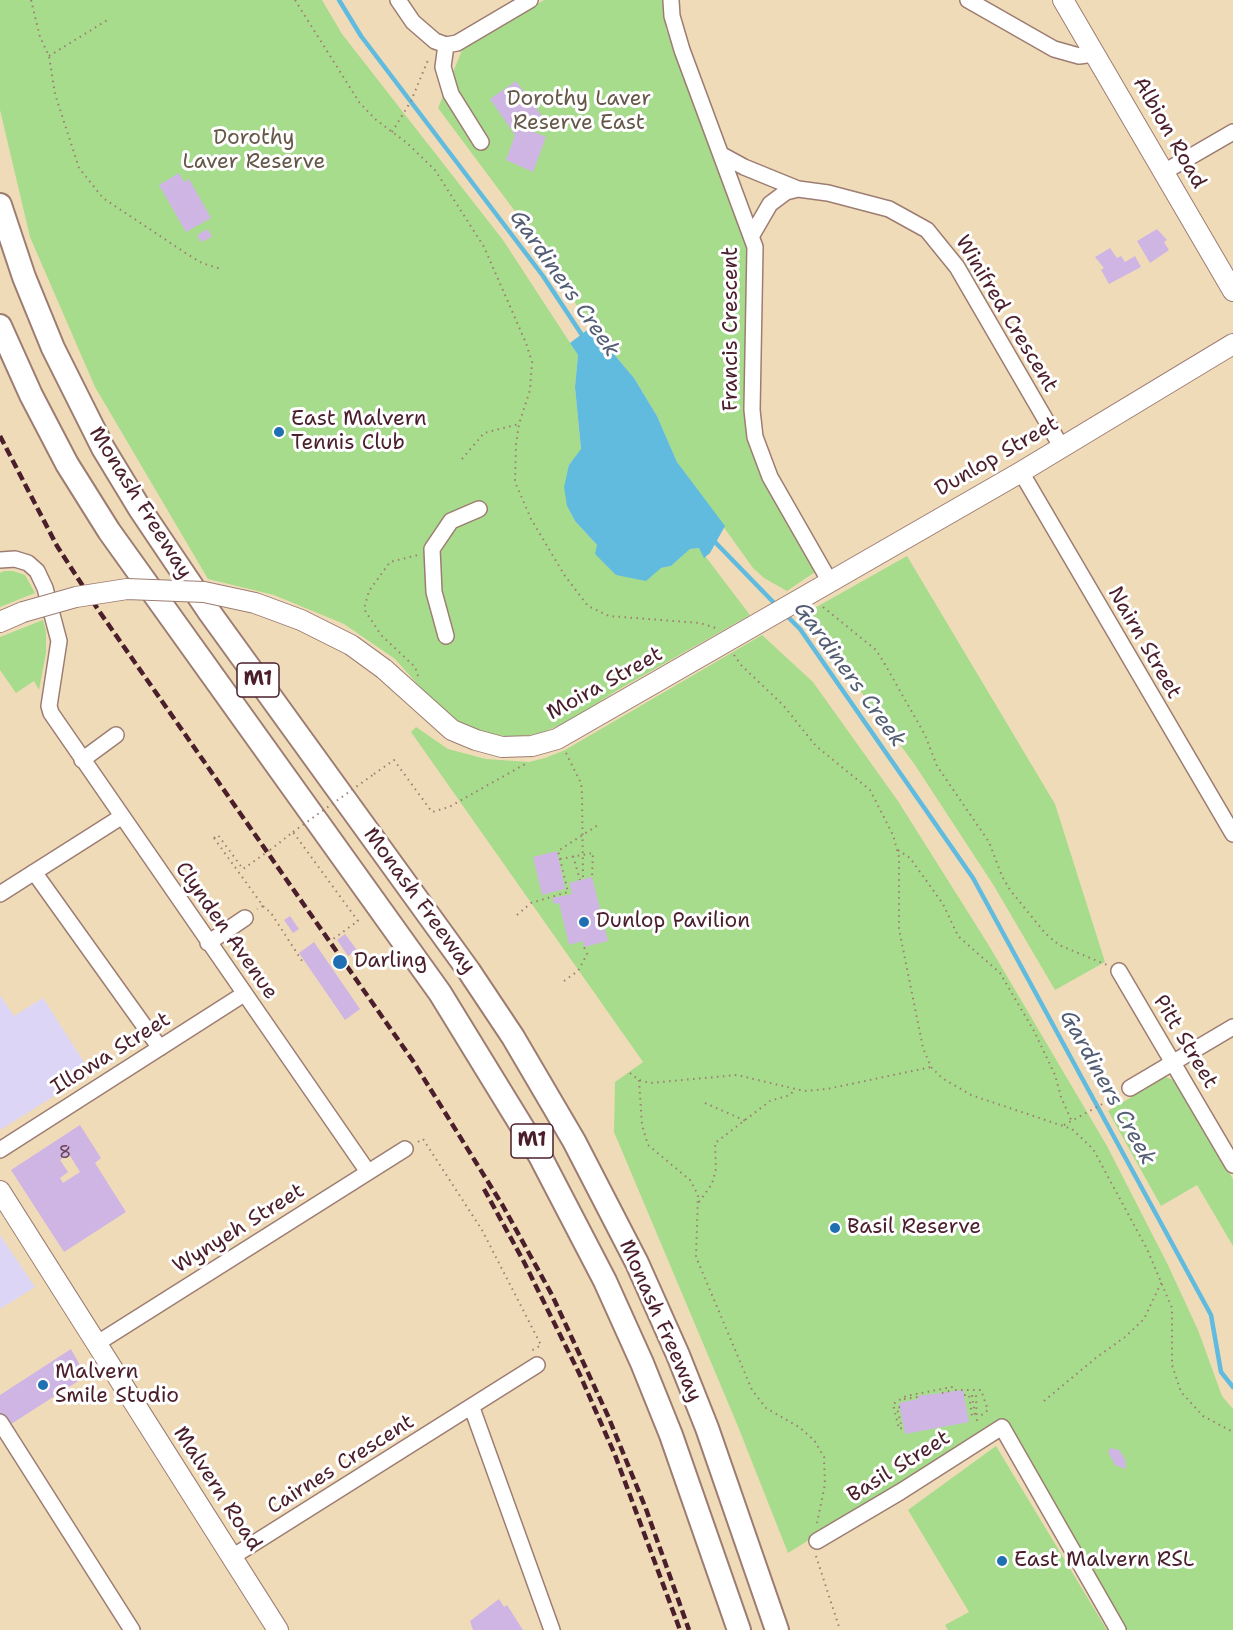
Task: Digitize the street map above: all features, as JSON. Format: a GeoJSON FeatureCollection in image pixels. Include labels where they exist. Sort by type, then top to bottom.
{"type":"FeatureCollection","features":[{"type":"Feature","properties":{"kind":"highway","name":"Monash Freeway"},"geometry":{"type":"LineString","coordinates":[[0,205],[28,287],[57,357],[103,448],[216,622],[469,971],[513,1037],[574,1141],[637,1263],[678,1355],[707,1428],[777,1630]]}},
{"type":"Feature","properties":{"kind":"highway","name":"Monash Freeway"},"geometry":{"type":"LineString","coordinates":[[0,326],[46,425],[109,531],[434,983],[481,1056],[540,1156],[605,1281],[642,1363],[671,1435],[739,1630]]}},
{"type":"Feature","properties":{"kind":"main road","name":"Albion Road"},"geometry":{"type":"LineString","coordinates":[[1063,0],[1233,291]]}},
{"type":"Feature","properties":{"kind":"main road","name":"Dunlop Street"},"geometry":{"type":"LineString","coordinates":[[796,601],[1229,349]]}},
{"type":"Feature","properties":{"kind":"main road","name":"Moira Street"},"geometry":{"type":"LineString","coordinates":[[0,622],[57,601],[127,589],[204,592],[255,603],[301,620],[351,645],[384,669],[452,730],[502,747],[532,746],[557,739],[796,601]]}},
{"type":"Feature","properties":{"kind":"main road","name":"Malvern Road"},"geometry":{"type":"LineString","coordinates":[[0,1191],[232,1557],[271,1628]]}},
{"type":"Feature","properties":{"kind":"street"},"geometry":{"type":"LineString","coordinates":[[398,0],[413,22],[446,43]]}},
{"type":"Feature","properties":{"kind":"street"},"geometry":{"type":"LineString","coordinates":[[446,43],[531,0]]}},
{"type":"Feature","properties":{"kind":"street","name":"Francis Crescent"},"geometry":{"type":"LineString","coordinates":[[671,0],[672,16],[682,50],[752,236],[756,258],[752,410],[755,436],[770,477],[830,582]]}},
{"type":"Feature","properties":{"kind":"street"},"geometry":{"type":"LineString","coordinates":[[969,0],[1054,49],[1079,56],[1094,54]]}},
{"type":"Feature","properties":{"kind":"street"},"geometry":{"type":"LineString","coordinates":[[446,43],[443,67],[451,94],[481,142]]}},
{"type":"Feature","properties":{"kind":"street"},"geometry":{"type":"LineString","coordinates":[[1164,172],[1233,132]]}},
{"type":"Feature","properties":{"kind":"street","name":"Winifred Crescent"},"geometry":{"type":"LineString","coordinates":[[722,155],[752,171],[798,189],[828,193],[889,209],[927,230],[957,267],[1062,448]]}},
{"type":"Feature","properties":{"kind":"street"},"geometry":{"type":"LineString","coordinates":[[752,236],[770,204],[786,192],[798,189]]}},
{"type":"Feature","properties":{"kind":"street","name":"Nairn Street"},"geometry":{"type":"LineString","coordinates":[[1021,472],[1233,834]]}},
{"type":"Feature","properties":{"kind":"street"},"geometry":{"type":"LineString","coordinates":[[446,636],[434,592],[432,551],[451,521],[479,509]]}},
{"type":"Feature","properties":{"kind":"street","name":"Clynden Avenue"},"geometry":{"type":"LineString","coordinates":[[0,560],[15,559],[28,563],[37,571],[45,588],[59,641],[49,706],[51,713],[368,1172]]}},
{"type":"Feature","properties":{"kind":"street"},"geometry":{"type":"LineString","coordinates":[[82,760],[116,735]]}},
{"type":"Feature","properties":{"kind":"street"},"geometry":{"type":"LineString","coordinates":[[0,894],[121,817]]}},
{"type":"Feature","properties":{"kind":"street"},"geometry":{"type":"LineString","coordinates":[[34,872],[160,1047]]}},
{"type":"Feature","properties":{"kind":"street"},"geometry":{"type":"LineString","coordinates":[[208,943],[244,918]]}},
{"type":"Feature","properties":{"kind":"street","name":"Pitt Street"},"geometry":{"type":"LineString","coordinates":[[1119,971],[1233,1165]]}},
{"type":"Feature","properties":{"kind":"street","name":"Illowa Street"},"geometry":{"type":"LineString","coordinates":[[0,1150],[244,994]]}},
{"type":"Feature","properties":{"kind":"street"},"geometry":{"type":"LineString","coordinates":[[1125,1091],[1233,1027]]}},
{"type":"Feature","properties":{"kind":"street","name":"Wynyeh Street"},"geometry":{"type":"LineString","coordinates":[[96,1344],[405,1149]]}},
{"type":"Feature","properties":{"kind":"street","name":"Cairnes Crescent"},"geometry":{"type":"LineString","coordinates":[[232,1557],[472,1408],[534,1358]]}},
{"type":"Feature","properties":{"kind":"street"},"geometry":{"type":"LineString","coordinates":[[472,1408],[552,1630]]}},
{"type":"Feature","properties":{"kind":"street"},"geometry":{"type":"LineString","coordinates":[[0,1422],[132,1630]]}},
{"type":"Feature","properties":{"kind":"street","name":"Basil Street"},"geometry":{"type":"LineString","coordinates":[[817,1541],[900,1492],[1002,1427],[1118,1630]]}},
{"type":"Feature","properties":{"kind":"path"},"geometry":{"type":"LineString","coordinates":[[31,0],[40,37],[49,56],[55,94],[69,144],[79,168],[103,198],[187,254],[220,269]]}},
{"type":"Feature","properties":{"kind":"path"},"geometry":{"type":"LineString","coordinates":[[295,0],[359,102],[426,160],[444,181],[484,247],[532,362],[532,380],[519,424],[514,472],[519,495],[552,555],[588,606],[609,616],[700,623],[721,632]]}},
{"type":"Feature","properties":{"kind":"path"},"geometry":{"type":"LineString","coordinates":[[49,56],[109,20]]}},
{"type":"Feature","properties":{"kind":"path"},"geometry":{"type":"LineString","coordinates":[[392,132],[446,43]]}},
{"type":"Feature","properties":{"kind":"path"},"geometry":{"type":"LineString","coordinates":[[462,459],[484,432],[519,424]]}},
{"type":"Feature","properties":{"kind":"path"},"geometry":{"type":"LineString","coordinates":[[418,677],[415,667],[381,634],[364,609],[369,591],[390,562],[432,551]]}},
{"type":"Feature","properties":{"kind":"path"},"geometry":{"type":"LineString","coordinates":[[820,605],[876,650],[925,735],[944,778],[989,842],[1006,883],[1045,933],[1059,945],[1119,971]]}},
{"type":"Feature","properties":{"kind":"path"},"geometry":{"type":"LineString","coordinates":[[735,655],[741,666],[783,705],[816,746],[870,790],[898,850],[899,929],[923,1047],[931,1067],[942,1078],[971,1095],[1010,1110],[1064,1125],[1080,1135],[1103,1164],[1162,1281],[1172,1308],[1172,1365],[1181,1392],[1203,1416],[1233,1432]]}},
{"type":"Feature","properties":{"kind":"path"},"geometry":{"type":"LineString","coordinates":[[565,750],[581,783],[581,880],[573,856]]}},
{"type":"Feature","properties":{"kind":"path"},"geometry":{"type":"LineString","coordinates":[[258,899],[214,838],[218,835],[243,869],[394,760],[430,810],[449,807],[530,762]]}},
{"type":"Feature","properties":{"kind":"path"},"geometry":{"type":"LineString","coordinates":[[517,915],[531,903],[568,892],[558,851],[598,825]]}},
{"type":"Feature","properties":{"kind":"path"},"geometry":{"type":"LineString","coordinates":[[293,832],[358,921],[333,939]]}},
{"type":"Feature","properties":{"kind":"path"},"geometry":{"type":"LineString","coordinates":[[898,850],[910,858],[943,904],[948,920],[958,936],[1000,974],[1034,1031],[1055,1075],[1061,1097],[1072,1122]]}},
{"type":"Feature","properties":{"kind":"path"},"geometry":{"type":"LineString","coordinates":[[560,860],[593,853],[592,877]]}},
{"type":"Feature","properties":{"kind":"path"},"geometry":{"type":"LineString","coordinates":[[263,906],[271,913],[304,964]]}},
{"type":"Feature","properties":{"kind":"path"},"geometry":{"type":"LineString","coordinates":[[564,981],[578,971],[587,954],[584,947]]}},
{"type":"Feature","properties":{"kind":"path"},"geometry":{"type":"LineString","coordinates":[[630,1073],[639,1080],[660,1083],[726,1074],[747,1077],[794,1090],[827,1089],[931,1067]]}},
{"type":"Feature","properties":{"kind":"path"},"geometry":{"type":"LineString","coordinates":[[639,1080],[642,1125],[648,1145],[690,1180],[699,1202]]}},
{"type":"Feature","properties":{"kind":"path"},"geometry":{"type":"LineString","coordinates":[[794,1090],[790,1095],[770,1101],[715,1143],[716,1169],[712,1184],[699,1202],[695,1235],[696,1257],[752,1390],[766,1408],[799,1427],[814,1440],[824,1457],[825,1484],[817,1516],[816,1560],[840,1630]]}},
{"type":"Feature","properties":{"kind":"path"},"geometry":{"type":"LineString","coordinates":[[1064,1125],[1125,1091]]}},
{"type":"Feature","properties":{"kind":"path"},"geometry":{"type":"LineString","coordinates":[[705,1103],[746,1121]]}},
{"type":"Feature","properties":{"kind":"path"},"geometry":{"type":"LineString","coordinates":[[405,1149],[423,1139],[482,1230],[541,1345],[534,1358]]}},
{"type":"Feature","properties":{"kind":"path"},"geometry":{"type":"LineString","coordinates":[[1044,1401],[1125,1337],[1144,1319],[1162,1281]]}},
{"type":"Feature","properties":{"kind":"path"},"geometry":{"type":"LineString","coordinates":[[900,1407],[897,1408],[902,1428],[899,1429],[893,1404],[906,1396],[952,1387],[953,1390]]}},
{"type":"Feature","properties":{"kind":"path"},"geometry":{"type":"LineString","coordinates":[[942,1393],[953,1390],[981,1390],[988,1410],[979,1417]]}},
{"type":"Feature","properties":{"kind":"path"},"geometry":{"type":"LineString","coordinates":[[964,1395],[969,1395],[972,1416],[975,1415],[972,1395],[976,1395],[979,1417],[977,1423]]}},
{"type":"Feature","properties":{"kind":"path"},"geometry":{"type":"LineString","coordinates":[[904,1399],[918,1397]]}},
{"type":"Feature","properties":{"kind":"shaded area"},"geometry":{"type":"Polygon","coordinates":[[[0,995],[14,1016],[43,998],[91,1073],[0,1130],[0,995]]]}},
{"type":"Feature","properties":{"kind":"shaded area"},"geometry":{"type":"Polygon","coordinates":[[[0,1235],[35,1287],[0,1309],[0,1235]]]}},
{"type":"Feature","properties":{"kind":"green space","name":"Dorothy Laver Reserve"},"geometry":{"type":"Polygon","coordinates":[[[0,0],[322,0],[342,34],[503,240],[578,355],[575,387],[581,450],[569,465],[567,506],[575,521],[597,545],[661,568],[671,566],[690,549],[699,548],[750,615],[616,691],[570,721],[538,734],[511,737],[481,732],[458,722],[421,688],[395,659],[344,624],[274,595],[208,579],[95,387],[30,237],[0,110],[0,0]]]}},
{"type":"Feature","properties":{"kind":"green space","name":"Dorothy Laver Reserve East"},"geometry":{"type":"Polygon","coordinates":[[[544,0],[664,0],[666,29],[747,246],[745,414],[747,436],[763,481],[815,572],[787,591],[764,578],[753,568],[677,462],[657,416],[634,378],[591,327],[517,214],[438,108],[463,48],[544,0]]]}},
{"type":"Feature","properties":{"kind":"green space"},"geometry":{"type":"Polygon","coordinates":[[[907,556],[1055,804],[1105,962],[1055,990],[994,886],[915,765],[804,614],[907,556]]]}},
{"type":"Feature","properties":{"kind":"green space"},"geometry":{"type":"Polygon","coordinates":[[[4,571],[25,575],[35,593],[0,607],[0,573],[4,571]]]}},
{"type":"Feature","properties":{"kind":"green space"},"geometry":{"type":"Polygon","coordinates":[[[43,620],[46,631],[46,653],[39,690],[34,681],[16,693],[0,670],[0,637],[43,620]]]}},
{"type":"Feature","properties":{"kind":"green space"},"geometry":{"type":"Polygon","coordinates":[[[762,635],[813,682],[898,801],[988,944],[1107,1146],[1167,1263],[1198,1330],[1222,1396],[1233,1409],[1233,1630],[1121,1630],[998,1424],[788,1553],[737,1424],[614,1132],[615,1082],[643,1062],[411,732],[416,727],[448,749],[486,759],[529,762],[545,758],[565,750],[762,635]]]}},
{"type":"Feature","properties":{"kind":"green space"},"geometry":{"type":"Polygon","coordinates":[[[1165,1077],[1176,1081],[1233,1179],[1233,1246],[1197,1185],[1161,1206],[1108,1111],[1165,1077]]]}},
{"type":"Feature","properties":{"kind":"green space","name":"East Malvern RSL"},"geometry":{"type":"Polygon","coordinates":[[[996,1446],[1107,1630],[948,1630],[945,1625],[969,1612],[908,1510],[996,1446]]]}},
{"type":"Feature","properties":{"kind":"water"},"geometry":{"type":"Polygon","coordinates":[[[591,327],[634,378],[657,416],[677,462],[725,526],[710,553],[704,558],[699,548],[690,549],[671,566],[661,568],[646,581],[616,575],[595,554],[597,545],[575,521],[567,506],[564,487],[569,465],[581,449],[575,387],[578,355],[570,343],[591,327]]]}},
{"type":"Feature","properties":{"kind":"building"},"geometry":{"type":"Polygon","coordinates":[[[516,81],[542,116],[525,128],[546,137],[533,172],[506,160],[515,135],[490,99],[516,81]]]}},
{"type":"Feature","properties":{"kind":"building"},"geometry":{"type":"Polygon","coordinates":[[[179,173],[184,182],[189,179],[211,218],[186,232],[159,185],[179,173]]]}},
{"type":"Feature","properties":{"kind":"building"},"geometry":{"type":"Polygon","coordinates":[[[208,229],[212,237],[201,242],[197,235],[208,229]]]}},
{"type":"Feature","properties":{"kind":"building"},"geometry":{"type":"Polygon","coordinates":[[[1157,229],[1167,240],[1164,242],[1169,250],[1150,263],[1137,241],[1157,229]]]}},
{"type":"Feature","properties":{"kind":"building"},"geometry":{"type":"Polygon","coordinates":[[[1110,248],[1117,258],[1121,256],[1125,262],[1135,256],[1141,267],[1109,284],[1101,270],[1104,268],[1095,257],[1110,248]]]}},
{"type":"Feature","properties":{"kind":"building"},"geometry":{"type":"Polygon","coordinates":[[[557,851],[565,889],[542,895],[533,857],[557,851]]]}},
{"type":"Feature","properties":{"kind":"building","name":"Dunlop Pavilion"},"geometry":{"type":"Polygon","coordinates":[[[592,877],[608,941],[584,947],[583,941],[569,945],[559,903],[554,904],[552,898],[572,894],[569,883],[592,877]]]}},
{"type":"Feature","properties":{"kind":"building"},"geometry":{"type":"Polygon","coordinates":[[[290,916],[299,929],[293,933],[284,920],[290,916]]]}},
{"type":"Feature","properties":{"kind":"building"},"geometry":{"type":"Polygon","coordinates":[[[345,934],[357,950],[348,956],[337,940],[345,934]]]}},
{"type":"Feature","properties":{"kind":"building"},"geometry":{"type":"Polygon","coordinates":[[[314,942],[360,1009],[345,1020],[299,953],[314,942]]]}},
{"type":"Feature","properties":{"kind":"building"},"geometry":{"type":"Polygon","coordinates":[[[80,1125],[101,1158],[95,1163],[126,1212],[64,1252],[11,1170],[80,1125]],[[69,1154],[60,1160],[68,1172],[60,1178],[63,1183],[80,1172],[69,1154]]]}},
{"type":"Feature","properties":{"kind":"building","name":"Malvern Smile Studio"},"geometry":{"type":"Polygon","coordinates":[[[71,1349],[86,1376],[8,1426],[0,1413],[0,1395],[71,1349]]]}},
{"type":"Feature","properties":{"kind":"building"},"geometry":{"type":"Polygon","coordinates":[[[963,1390],[969,1422],[905,1434],[899,1403],[918,1399],[918,1396],[963,1390]]]}},
{"type":"Feature","properties":{"kind":"building"},"geometry":{"type":"Polygon","coordinates":[[[1111,1448],[1119,1450],[1125,1459],[1126,1469],[1115,1465],[1108,1452],[1111,1448]]]}},
{"type":"Feature","properties":{"kind":"building"},"geometry":{"type":"Polygon","coordinates":[[[499,1599],[504,1607],[507,1605],[523,1630],[473,1630],[470,1621],[499,1599]]]}},
{"type":"Feature","properties":{"kind":"waterway","name":"Gardiners Creek"},"geometry":{"type":"LineString","coordinates":[[339,0],[361,36],[543,276],[584,338]]}},
{"type":"Feature","properties":{"kind":"waterway","name":"Gardiners Creek"},"geometry":{"type":"LineString","coordinates":[[713,540],[778,607]]}},
{"type":"Feature","properties":{"kind":"waterway","name":"Gardiners Creek"},"geometry":{"type":"LineString","coordinates":[[784,613],[800,629],[973,878],[1211,1315],[1221,1372],[1233,1387]]}},
{"type":"Feature","properties":{"kind":"railway"},"geometry":{"type":"LineString","coordinates":[[0,436],[57,546],[99,611],[413,1061],[503,1206],[552,1295],[608,1416],[646,1509],[689,1630]]}},
{"type":"Feature","properties":{"kind":"railway"},"geometry":{"type":"LineString","coordinates":[[484,1189],[524,1262],[580,1375],[615,1455],[680,1630]]}},
{"type":"Feature","properties":{"kind":"place","name":"East Malvern Tennis Club"},"geometry":{"type":"Point","coordinates":[279,432]}},
{"type":"Feature","properties":{"kind":"place","name":"Dunlop Pavilion"},"geometry":{"type":"Point","coordinates":[584,922]}},
{"type":"Feature","properties":{"kind":"place","name":"Darling"},"geometry":{"type":"Point","coordinates":[340,962]}},
{"type":"Feature","properties":{"kind":"place","name":"Basil Reserve"},"geometry":{"type":"Point","coordinates":[835,1228]}},
{"type":"Feature","properties":{"kind":"place","name":"Malvern Smile Studio"},"geometry":{"type":"Point","coordinates":[43,1385]}},
{"type":"Feature","properties":{"kind":"place","name":"East Malvern RSL"},"geometry":{"type":"Point","coordinates":[1002,1561]}}]}
